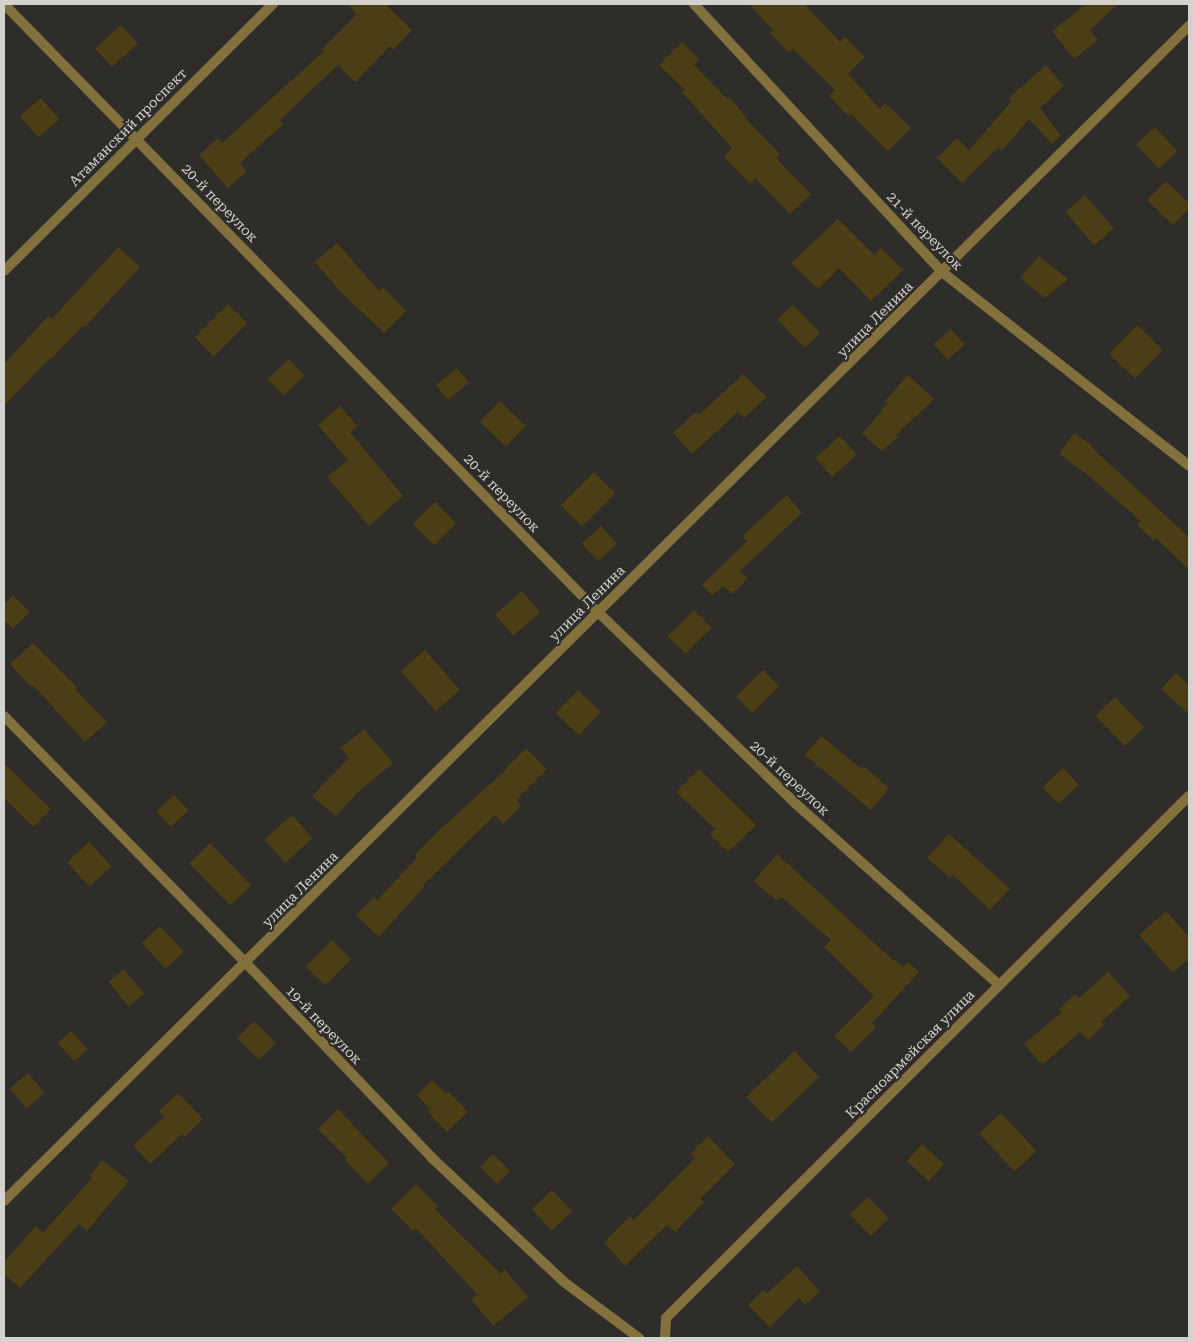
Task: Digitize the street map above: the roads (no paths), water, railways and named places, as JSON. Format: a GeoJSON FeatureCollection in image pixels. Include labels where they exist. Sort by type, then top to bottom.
{"type":"FeatureCollection","features":[{"type":"Feature","properties":{"kind":"street","name":"20-й переулок"},"geometry":{"type":"LineString","coordinates":[[4,4],[598,612],[796,804],[998,984]]}},
{"type":"Feature","properties":{"kind":"street","name":"Атаманский проспект"},"geometry":{"type":"LineString","coordinates":[[4,270],[273,4]]}},
{"type":"Feature","properties":{"kind":"street","name":"21-й переулок"},"geometry":{"type":"LineString","coordinates":[[694,4],[942,272],[1189,466]]}},
{"type":"Feature","properties":{"kind":"street","name":"улица Ленина"},"geometry":{"type":"LineString","coordinates":[[4,1200],[1189,26]]}},
{"type":"Feature","properties":{"kind":"street","name":"19-й переулок"},"geometry":{"type":"LineString","coordinates":[[4,716],[245,962],[432,1158],[564,1282],[639,1338]]}},
{"type":"Feature","properties":{"kind":"street","name":"Красноармейская улица"},"geometry":{"type":"LineString","coordinates":[[665,1338],[666,1318],[998,984],[1189,796]]}}]}
